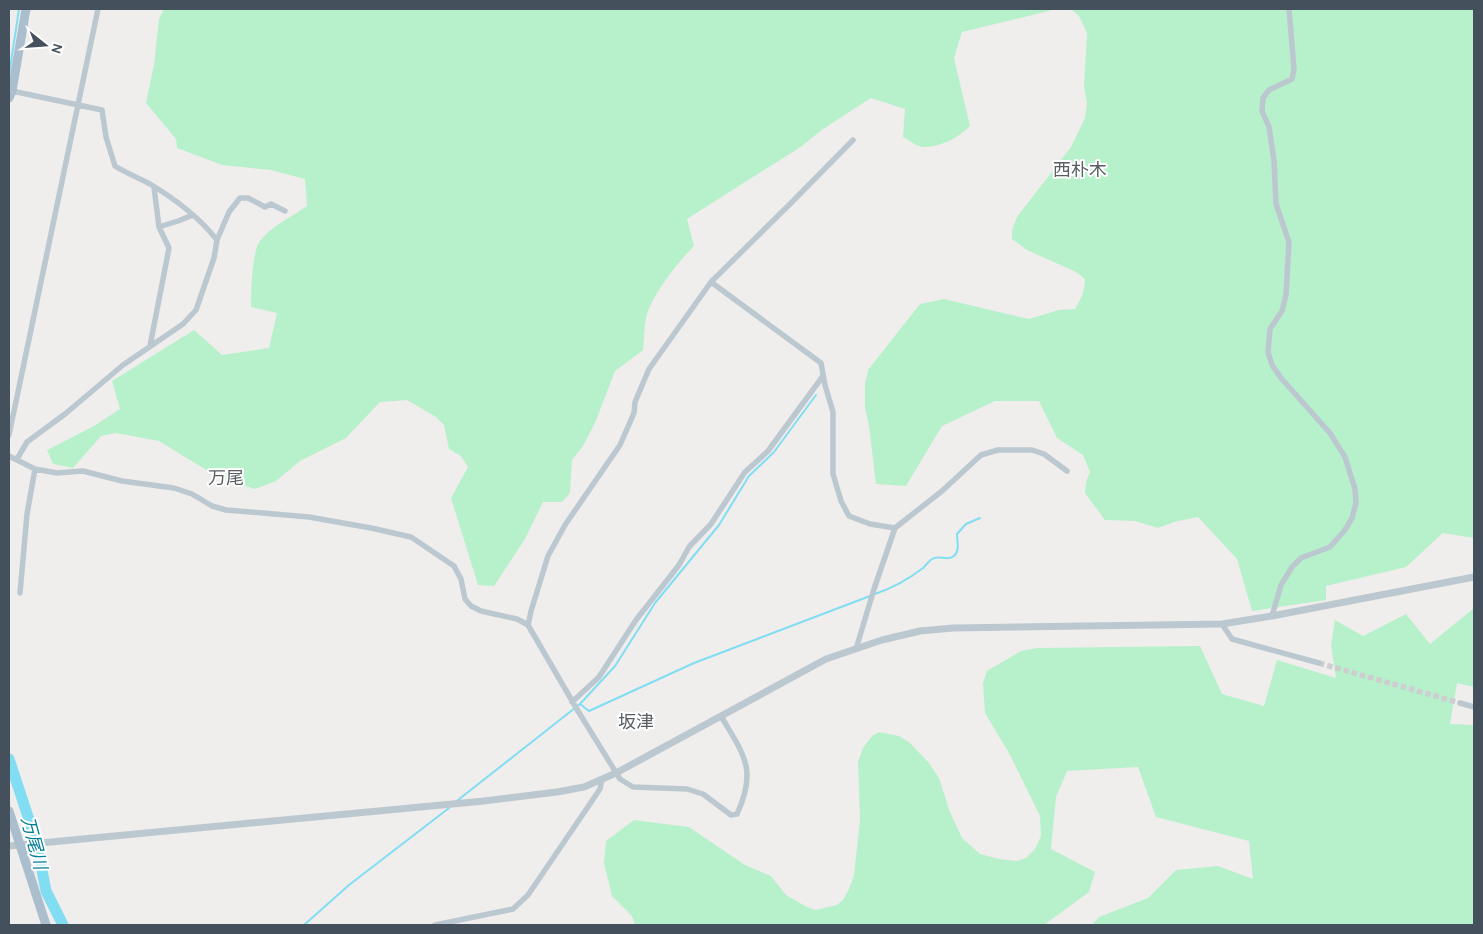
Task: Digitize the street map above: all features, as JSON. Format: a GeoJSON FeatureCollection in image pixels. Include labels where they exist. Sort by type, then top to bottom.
{"type":"FeatureCollection","features":[{"type":"Feature","properties":{"kind":"main road"},"geometry":{"type":"LineString","coordinates":[[10,94],[26,9]]}},
{"type":"Feature","properties":{"kind":"main road"},"geometry":{"type":"LineString","coordinates":[[9,811],[46,925]]}},
{"type":"Feature","properties":{"kind":"street"},"geometry":{"type":"LineString","coordinates":[[9,435],[98,9]]}},
{"type":"Feature","properties":{"kind":"street"},"geometry":{"type":"LineString","coordinates":[[1272,616],[1281,585],[1292,567],[1301,558],[1330,547],[1345,530],[1352,518],[1356,503],[1355,489],[1345,457],[1330,433],[1281,378],[1272,365],[1268,352],[1270,329],[1282,311],[1286,295],[1289,242],[1276,204],[1274,160],[1269,127],[1262,111],[1263,98],[1270,90],[1292,79],[1294,69],[1289,9]]}},
{"type":"Feature","properties":{"kind":"street"},"geometry":{"type":"LineString","coordinates":[[10,94],[102,110],[106,136],[115,166],[154,188],[193,214],[205,224],[217,240]]}},
{"type":"Feature","properties":{"kind":"street"},"geometry":{"type":"LineString","coordinates":[[528,625],[548,556],[564,525],[620,445],[634,413],[634,402],[649,369],[711,282],[853,140]]}},
{"type":"Feature","properties":{"kind":"street"},"geometry":{"type":"LineString","coordinates":[[150,346],[169,248],[159,227],[154,188]]}},
{"type":"Feature","properties":{"kind":"street"},"geometry":{"type":"LineString","coordinates":[[17,459],[27,442],[65,414],[123,365],[183,324],[196,310],[214,258],[217,240],[229,212],[240,198],[248,198],[264,207],[271,204],[285,211]]}},
{"type":"Feature","properties":{"kind":"street"},"geometry":{"type":"LineString","coordinates":[[159,227],[193,214]]}},
{"type":"Feature","properties":{"kind":"street"},"geometry":{"type":"LineString","coordinates":[[711,282],[821,363],[833,412],[833,474],[841,501],[849,516],[870,524],[895,528]]}},
{"type":"Feature","properties":{"kind":"street"},"geometry":{"type":"LineString","coordinates":[[573,703],[599,677],[636,620],[679,565],[689,548],[711,524],[745,472],[768,452],[823,376]]}},
{"type":"Feature","properties":{"kind":"street"},"geometry":{"type":"LineString","coordinates":[[856,649],[895,528],[981,456],[990,453],[1010,449],[1032,450],[1044,454],[1067,471]]}},
{"type":"Feature","properties":{"kind":"street"},"geometry":{"type":"LineString","coordinates":[[9,456],[34,469],[57,473],[83,471],[122,481],[174,488],[192,494],[212,506],[226,510],[309,517],[411,537],[454,566],[461,579],[465,598],[471,606],[481,611],[517,619],[528,625],[573,703],[620,778],[633,787],[687,789],[703,794],[731,815],[737,814],[742,804],[748,774],[746,759],[721,716]]}},
{"type":"Feature","properties":{"kind":"street"},"geometry":{"type":"LineString","coordinates":[[20,593],[27,514],[34,469]]}},
{"type":"Feature","properties":{"kind":"street"},"geometry":{"type":"LineString","coordinates":[[9,846],[460,803],[557,792],[584,787],[616,773],[826,659],[882,640],[920,632],[953,628],[1222,624],[1474,577]]}},
{"type":"Feature","properties":{"kind":"street"},"geometry":{"type":"LineString","coordinates":[[1222,624],[1232,639],[1319,663]]}},
{"type":"Feature","properties":{"kind":"street"},"geometry":{"type":"LineString","coordinates":[[1460,703],[1474,707]]}},
{"type":"Feature","properties":{"kind":"street"},"geometry":{"type":"LineString","coordinates":[[435,925],[513,909],[528,895],[546,870],[600,789],[602,779]]}},
{"type":"Feature","properties":{"kind":"green space"},"geometry":{"type":"Polygon","coordinates":[[[164,9],[1051,9],[962,32],[954,58],[970,126],[955,138],[943,144],[930,147],[916,145],[903,137],[905,109],[871,98],[823,129],[802,146],[687,219],[694,246],[673,270],[653,300],[646,318],[643,350],[615,371],[595,423],[583,446],[572,460],[570,493],[562,502],[543,502],[525,539],[494,586],[478,585],[451,498],[468,467],[461,456],[449,449],[444,425],[436,417],[407,400],[380,402],[346,438],[300,461],[276,481],[255,489],[216,476],[159,441],[116,433],[101,436],[73,468],[53,464],[47,450],[94,426],[120,409],[112,381],[194,330],[222,355],[269,348],[277,313],[251,307],[252,273],[257,246],[270,231],[307,206],[305,179],[271,170],[222,165],[177,148],[176,139],[146,103],[154,65],[159,19],[164,9]]]}},
{"type":"Feature","properties":{"kind":"green space"},"geometry":{"type":"Polygon","coordinates":[[[1071,9],[1474,9],[1474,538],[1443,533],[1406,567],[1326,586],[1326,600],[1252,611],[1237,559],[1198,517],[1174,522],[1158,528],[1135,521],[1105,520],[1085,493],[1086,482],[1090,472],[1083,455],[1057,438],[1039,401],[995,401],[942,426],[906,486],[876,484],[865,408],[865,384],[868,370],[920,304],[944,299],[1029,319],[1059,310],[1075,309],[1081,298],[1085,279],[1076,272],[1027,250],[1012,239],[1012,230],[1017,217],[1071,147],[1085,118],[1087,104],[1084,86],[1087,33],[1079,16],[1071,9]]]}},
{"type":"Feature","properties":{"kind":"green space"},"geometry":{"type":"Polygon","coordinates":[[[1474,608],[1474,687],[1457,683],[1450,724],[1474,725],[1474,925],[1092,925],[1099,917],[1148,898],[1176,870],[1218,866],[1253,879],[1249,841],[1156,817],[1138,767],[1067,771],[1056,797],[1051,849],[1095,872],[1089,892],[1044,925],[635,925],[632,916],[612,896],[604,863],[606,841],[634,820],[689,827],[745,865],[771,876],[786,895],[807,907],[815,910],[837,905],[843,900],[854,875],[860,820],[858,762],[863,748],[872,736],[879,732],[899,736],[909,742],[929,763],[939,778],[950,812],[962,838],[980,854],[1017,861],[1026,858],[1035,849],[1041,836],[1040,816],[1010,755],[985,713],[983,683],[987,671],[1021,651],[1037,648],[1200,646],[1222,694],[1264,706],[1277,660],[1336,678],[1331,645],[1335,620],[1363,636],[1406,614],[1430,644],[1474,608]]]}},
{"type":"Feature","properties":{"kind":"waterway"},"geometry":{"type":"LineString","coordinates":[[9,75],[19,9]]}},
{"type":"Feature","properties":{"kind":"waterway"},"geometry":{"type":"LineString","coordinates":[[458,800],[580,704],[615,666],[655,603],[719,525],[749,476],[774,452],[816,395]]}},
{"type":"Feature","properties":{"kind":"waterway"},"geometry":{"type":"LineString","coordinates":[[875,594],[906,579],[937,557],[951,558],[954,556],[958,549],[957,534],[966,524],[980,518]]}},
{"type":"Feature","properties":{"kind":"waterway"},"geometry":{"type":"LineString","coordinates":[[580,704],[589,711],[694,663],[870,596]]}},
{"type":"Feature","properties":{"kind":"waterway","name":"万尾川"},"geometry":{"type":"LineString","coordinates":[[9,759],[37,844],[46,891],[63,925]]}},
{"type":"Feature","properties":{"kind":"waterway"},"geometry":{"type":"LineString","coordinates":[[304,925],[349,885],[449,808]]}},
{"type":"Feature","properties":{"kind":"tunnel"},"geometry":{"type":"LineString","coordinates":[[1319,663],[1460,703]]}},
{"type":"Feature","properties":{"kind":"district","name":"西朴木"},"geometry":{"type":"Point","coordinates":[1080,170]}},
{"type":"Feature","properties":{"kind":"district","name":"万尾"},"geometry":{"type":"Point","coordinates":[226,478]}},
{"type":"Feature","properties":{"kind":"district","name":"坂津"},"geometry":{"type":"Point","coordinates":[636,722]}}]}
